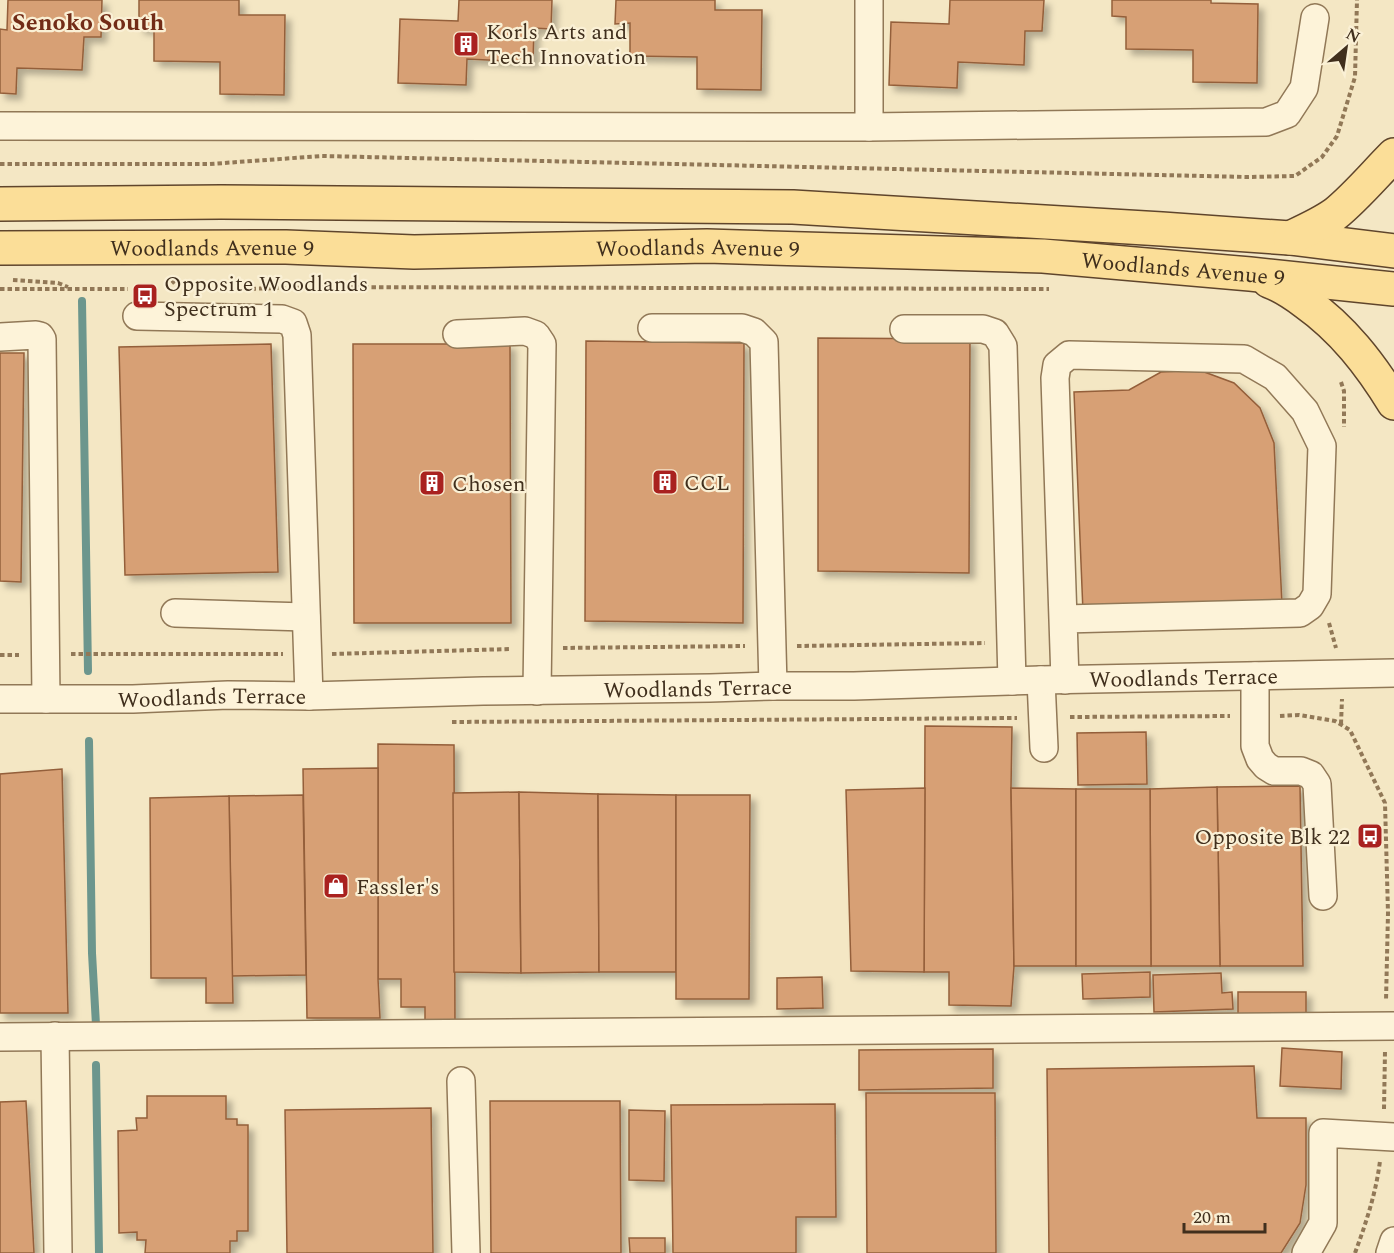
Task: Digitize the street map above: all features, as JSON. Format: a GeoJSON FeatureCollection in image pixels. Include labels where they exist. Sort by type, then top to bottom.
{"type":"FeatureCollection","features":[{"type":"Feature","properties":{"kind":"main road"},"geometry":{"type":"LineString","coordinates":[[1290,238],[1316,226],[1334,214],[1350,201],[1394,155]]}},
{"type":"Feature","properties":{"kind":"main road","name":"Woodlands Avenue 9"},"geometry":{"type":"LineString","coordinates":[[0,204],[233,202],[793,207],[1290,238],[1394,251]]}},
{"type":"Feature","properties":{"kind":"main road","name":"Woodlands Avenue 9"},"geometry":{"type":"LineString","coordinates":[[0,248],[286,247],[414,252],[707,246],[1043,256],[1394,289]]}},
{"type":"Feature","properties":{"kind":"main road"},"geometry":{"type":"LineString","coordinates":[[1250,274],[1282,286],[1320,312],[1356,347],[1375,372],[1394,404]]}},
{"type":"Feature","properties":{"kind":"street"},"geometry":{"type":"LineString","coordinates":[[869,0],[869,127]]}},
{"type":"Feature","properties":{"kind":"street"},"geometry":{"type":"LineString","coordinates":[[0,126],[869,127],[1266,122],[1287,114],[1304,88],[1315,18]]}},
{"type":"Feature","properties":{"kind":"street"},"geometry":{"type":"LineString","coordinates":[[137,316],[282,319],[292,323],[297,335],[309,696]]}},
{"type":"Feature","properties":{"kind":"street"},"geometry":{"type":"LineString","coordinates":[[652,328],[742,328],[754,332],[764,342],[773,686]]}},
{"type":"Feature","properties":{"kind":"street"},"geometry":{"type":"LineString","coordinates":[[904,329],[983,329],[995,333],[1003,346],[1012,681]]}},
{"type":"Feature","properties":{"kind":"street"},"geometry":{"type":"LineString","coordinates":[[457,334],[525,331],[536,336],[542,344],[537,691]]}},
{"type":"Feature","properties":{"kind":"street"},"geometry":{"type":"LineString","coordinates":[[0,337],[36,335],[42,339],[46,699]]}},
{"type":"Feature","properties":{"kind":"street"},"geometry":{"type":"LineString","coordinates":[[1044,748],[1044,717],[1064,619],[1055,378],[1057,365],[1069,355],[1244,359],[1275,377],[1305,411],[1322,446],[1317,594],[1310,606],[1300,613],[1064,619]]}},
{"type":"Feature","properties":{"kind":"street"},"geometry":{"type":"LineString","coordinates":[[175,613],[306,617]]}},
{"type":"Feature","properties":{"kind":"street","name":"Woodlands Terrace"},"geometry":{"type":"LineString","coordinates":[[0,699],[133,699],[228,695],[309,696],[483,691],[876,686],[1394,673]]}},
{"type":"Feature","properties":{"kind":"street"},"geometry":{"type":"LineString","coordinates":[[1256,676],[1255,746],[1260,759],[1274,771],[1301,771],[1311,775],[1317,784],[1323,896]]}},
{"type":"Feature","properties":{"kind":"street"},"geometry":{"type":"LineString","coordinates":[[0,1037],[1390,1027]]}},
{"type":"Feature","properties":{"kind":"street"},"geometry":{"type":"LineString","coordinates":[[55,1036],[58,1253]]}},
{"type":"Feature","properties":{"kind":"street"},"geometry":{"type":"LineString","coordinates":[[461,1081],[466,1253]]}},
{"type":"Feature","properties":{"kind":"street"},"geometry":{"type":"LineString","coordinates":[[1306,1253],[1323,1223],[1323,1136],[1325,1132],[1389,1137]]}},
{"type":"Feature","properties":{"kind":"street"},"geometry":{"type":"LineString","coordinates":[[1390,1253],[1394,1241]]}},
{"type":"Feature","properties":{"kind":"path"},"geometry":{"type":"LineString","coordinates":[[0,164],[210,164],[322,156],[1247,177],[1295,176],[1322,157],[1337,136],[1355,77],[1357,0]]}},
{"type":"Feature","properties":{"kind":"path"},"geometry":{"type":"LineString","coordinates":[[166,289],[177,279],[189,279]]}},
{"type":"Feature","properties":{"kind":"path"},"geometry":{"type":"LineString","coordinates":[[12,280],[58,283],[71,289]]}},
{"type":"Feature","properties":{"kind":"path"},"geometry":{"type":"LineString","coordinates":[[321,287],[1059,289]]}},
{"type":"Feature","properties":{"kind":"path"},"geometry":{"type":"LineString","coordinates":[[0,289],[130,289]]}},
{"type":"Feature","properties":{"kind":"path"},"geometry":{"type":"LineString","coordinates":[[1340,381],[1344,391],[1344,436]]}},
{"type":"Feature","properties":{"kind":"path"},"geometry":{"type":"LineString","coordinates":[[1321,624],[1328,620]]}},
{"type":"Feature","properties":{"kind":"path"},"geometry":{"type":"LineString","coordinates":[[74,654],[307,654],[538,648],[1011,642]]}},
{"type":"Feature","properties":{"kind":"path"},"geometry":{"type":"LineString","coordinates":[[449,722],[1299,715],[1335,721],[1350,730],[1385,803],[1390,1027],[1389,1137],[1367,1221],[1355,1253]]}},
{"type":"Feature","properties":{"kind":"building"},"geometry":{"type":"Polygon","coordinates":[[[8,0],[102,0],[101,37],[84,37],[82,70],[17,68],[16,94],[0,93],[0,29],[7,30],[8,0]]]}},
{"type":"Feature","properties":{"kind":"building"},"geometry":{"type":"Polygon","coordinates":[[[139,0],[239,0],[239,15],[285,15],[284,95],[220,94],[220,62],[154,61],[154,29],[139,28],[139,0]]]}},
{"type":"Feature","properties":{"kind":"building","name":"Korls Arts and Tech Innovation"},"geometry":{"type":"Polygon","coordinates":[[[459,0],[552,0],[551,29],[534,28],[533,62],[467,59],[466,85],[398,83],[400,19],[458,21],[459,0]]]}},
{"type":"Feature","properties":{"kind":"building"},"geometry":{"type":"Polygon","coordinates":[[[616,0],[715,0],[715,10],[762,10],[761,90],[697,89],[697,57],[630,56],[630,23],[615,24],[616,0]]]}},
{"type":"Feature","properties":{"kind":"building"},"geometry":{"type":"Polygon","coordinates":[[[950,0],[1044,0],[1042,31],[1025,31],[1024,65],[958,62],[957,88],[889,85],[891,22],[949,24],[950,0]]]}},
{"type":"Feature","properties":{"kind":"building"},"geometry":{"type":"Polygon","coordinates":[[[1112,0],[1211,0],[1211,3],[1258,4],[1257,83],[1193,82],[1193,50],[1126,49],[1126,17],[1112,16],[1112,0]]]}},
{"type":"Feature","properties":{"kind":"building"},"geometry":{"type":"Polygon","coordinates":[[[818,338],[970,339],[969,573],[818,571],[818,338]]]}},
{"type":"Feature","properties":{"kind":"building","name":"CCL"},"geometry":{"type":"Polygon","coordinates":[[[586,341],[744,343],[743,623],[585,621],[586,341]]]}},
{"type":"Feature","properties":{"kind":"building"},"geometry":{"type":"Polygon","coordinates":[[[271,344],[278,572],[125,575],[119,347],[271,344]]]}},
{"type":"Feature","properties":{"kind":"building","name":"Chosen"},"geometry":{"type":"Polygon","coordinates":[[[353,344],[510,344],[511,623],[354,623],[353,344]]]}},
{"type":"Feature","properties":{"kind":"building"},"geometry":{"type":"Polygon","coordinates":[[[0,353],[24,353],[21,582],[0,581],[0,353]]]}},
{"type":"Feature","properties":{"kind":"building"},"geometry":{"type":"Polygon","coordinates":[[[1199,370],[1234,383],[1260,408],[1274,443],[1282,604],[1083,612],[1074,392],[1129,390],[1161,372],[1199,370]]]}},
{"type":"Feature","properties":{"kind":"building"},"geometry":{"type":"Polygon","coordinates":[[[925,726],[1012,727],[1014,966],[1011,1006],[949,1005],[949,972],[924,972],[925,726]]]}},
{"type":"Feature","properties":{"kind":"building"},"geometry":{"type":"Polygon","coordinates":[[[1146,732],[1147,784],[1078,785],[1077,733],[1146,732]]]}},
{"type":"Feature","properties":{"kind":"building"},"geometry":{"type":"Polygon","coordinates":[[[378,744],[454,745],[455,1026],[425,1026],[425,1007],[401,1007],[401,979],[378,979],[378,744]]]}},
{"type":"Feature","properties":{"kind":"building"},"geometry":{"type":"Polygon","coordinates":[[[378,768],[380,1018],[307,1018],[303,769],[378,768]]]}},
{"type":"Feature","properties":{"kind":"building"},"geometry":{"type":"Polygon","coordinates":[[[62,769],[68,1013],[0,1013],[0,774],[62,769]]]}},
{"type":"Feature","properties":{"kind":"building"},"geometry":{"type":"Polygon","coordinates":[[[1300,786],[1303,966],[1220,966],[1217,787],[1300,786]]]}},
{"type":"Feature","properties":{"kind":"building"},"geometry":{"type":"Polygon","coordinates":[[[1217,787],[1220,966],[1151,966],[1150,789],[1217,787]]]}},
{"type":"Feature","properties":{"kind":"building"},"geometry":{"type":"Polygon","coordinates":[[[925,788],[924,972],[851,971],[846,790],[925,788]]]}},
{"type":"Feature","properties":{"kind":"building"},"geometry":{"type":"Polygon","coordinates":[[[1011,788],[1076,789],[1076,966],[1014,966],[1011,788]]]}},
{"type":"Feature","properties":{"kind":"building"},"geometry":{"type":"Polygon","coordinates":[[[1076,789],[1150,789],[1151,966],[1076,966],[1076,789]]]}},
{"type":"Feature","properties":{"kind":"building"},"geometry":{"type":"Polygon","coordinates":[[[519,792],[521,973],[454,972],[453,793],[519,792]]]}},
{"type":"Feature","properties":{"kind":"building"},"geometry":{"type":"Polygon","coordinates":[[[519,792],[598,794],[599,972],[521,973],[519,792]]]}},
{"type":"Feature","properties":{"kind":"building"},"geometry":{"type":"Polygon","coordinates":[[[598,794],[676,795],[676,972],[599,972],[598,794]]]}},
{"type":"Feature","properties":{"kind":"building"},"geometry":{"type":"Polygon","coordinates":[[[303,795],[306,975],[232,976],[229,796],[303,795]]]}},
{"type":"Feature","properties":{"kind":"building"},"geometry":{"type":"Polygon","coordinates":[[[676,795],[750,795],[749,999],[676,999],[676,795]]]}},
{"type":"Feature","properties":{"kind":"building"},"geometry":{"type":"Polygon","coordinates":[[[229,796],[233,1003],[206,1003],[206,978],[151,978],[150,798],[229,796]]]}},
{"type":"Feature","properties":{"kind":"building"},"geometry":{"type":"Polygon","coordinates":[[[1150,972],[1150,997],[1083,999],[1082,974],[1150,972]]]}},
{"type":"Feature","properties":{"kind":"building"},"geometry":{"type":"Polygon","coordinates":[[[1221,973],[1222,993],[1232,992],[1233,1009],[1154,1012],[1153,975],[1221,973]]]}},
{"type":"Feature","properties":{"kind":"building"},"geometry":{"type":"Polygon","coordinates":[[[822,977],[823,1008],[777,1009],[777,978],[822,977]]]}},
{"type":"Feature","properties":{"kind":"building"},"geometry":{"type":"Polygon","coordinates":[[[1238,992],[1306,992],[1306,1015],[1238,1015],[1238,992]]]}},
{"type":"Feature","properties":{"kind":"building"},"geometry":{"type":"Polygon","coordinates":[[[1282,1048],[1342,1052],[1341,1089],[1280,1086],[1282,1048]]]}},
{"type":"Feature","properties":{"kind":"building"},"geometry":{"type":"Polygon","coordinates":[[[993,1049],[993,1088],[859,1090],[859,1050],[993,1049]]]}},
{"type":"Feature","properties":{"kind":"building"},"geometry":{"type":"Polygon","coordinates":[[[1254,1066],[1257,1118],[1306,1118],[1306,1185],[1300,1223],[1281,1253],[1049,1253],[1047,1069],[1254,1066]]]}},
{"type":"Feature","properties":{"kind":"building"},"geometry":{"type":"Polygon","coordinates":[[[866,1093],[995,1093],[996,1253],[867,1253],[866,1093]]]}},
{"type":"Feature","properties":{"kind":"building"},"geometry":{"type":"Polygon","coordinates":[[[147,1096],[226,1096],[226,1119],[237,1119],[237,1125],[248,1125],[248,1231],[237,1231],[237,1241],[230,1241],[230,1253],[145,1253],[146,1240],[137,1240],[137,1232],[119,1233],[118,1131],[137,1130],[136,1118],[147,1118],[147,1096]]]}},
{"type":"Feature","properties":{"kind":"building"},"geometry":{"type":"Polygon","coordinates":[[[26,1101],[34,1253],[0,1253],[0,1102],[26,1101]]]}},
{"type":"Feature","properties":{"kind":"building"},"geometry":{"type":"Polygon","coordinates":[[[490,1101],[620,1101],[621,1253],[491,1253],[490,1101]]]}},
{"type":"Feature","properties":{"kind":"building"},"geometry":{"type":"Polygon","coordinates":[[[835,1104],[836,1217],[796,1217],[796,1253],[673,1253],[671,1105],[835,1104]]]}},
{"type":"Feature","properties":{"kind":"building"},"geometry":{"type":"Polygon","coordinates":[[[431,1108],[433,1253],[287,1253],[285,1110],[431,1108]]]}},
{"type":"Feature","properties":{"kind":"building"},"geometry":{"type":"Polygon","coordinates":[[[629,1110],[665,1111],[664,1181],[629,1180],[629,1110]]]}},
{"type":"Feature","properties":{"kind":"building"},"geometry":{"type":"Polygon","coordinates":[[[629,1238],[665,1238],[665,1253],[630,1253],[629,1238]]]}},
{"type":"Feature","properties":{"kind":"waterway"},"geometry":{"type":"LineString","coordinates":[[82,301],[88,671]]}},
{"type":"Feature","properties":{"kind":"waterway"},"geometry":{"type":"LineString","coordinates":[[89,741],[92,953],[96,1025]]}},
{"type":"Feature","properties":{"kind":"waterway"},"geometry":{"type":"LineString","coordinates":[[96,1065],[99,1253]]}},
{"type":"Feature","properties":{"kind":"place","name":"Korls Arts and Tech Innovation"},"geometry":{"type":"Point","coordinates":[466,44]}},
{"type":"Feature","properties":{"kind":"place","name":"Opposite Woodlands Spectrum 1"},"geometry":{"type":"Point","coordinates":[145,296]}},
{"type":"Feature","properties":{"kind":"place","name":"CCL"},"geometry":{"type":"Point","coordinates":[665,482]}},
{"type":"Feature","properties":{"kind":"place","name":"Chosen"},"geometry":{"type":"Point","coordinates":[432,483]}},
{"type":"Feature","properties":{"kind":"place","name":"Opposite Blk 22"},"geometry":{"type":"Point","coordinates":[1370,836]}},
{"type":"Feature","properties":{"kind":"place","name":"Fassler's"},"geometry":{"type":"Point","coordinates":[336,886]}},
{"type":"Feature","properties":{"kind":"district","name":"Senoko South"},"geometry":{"type":"Point","coordinates":[88,22]}}]}
